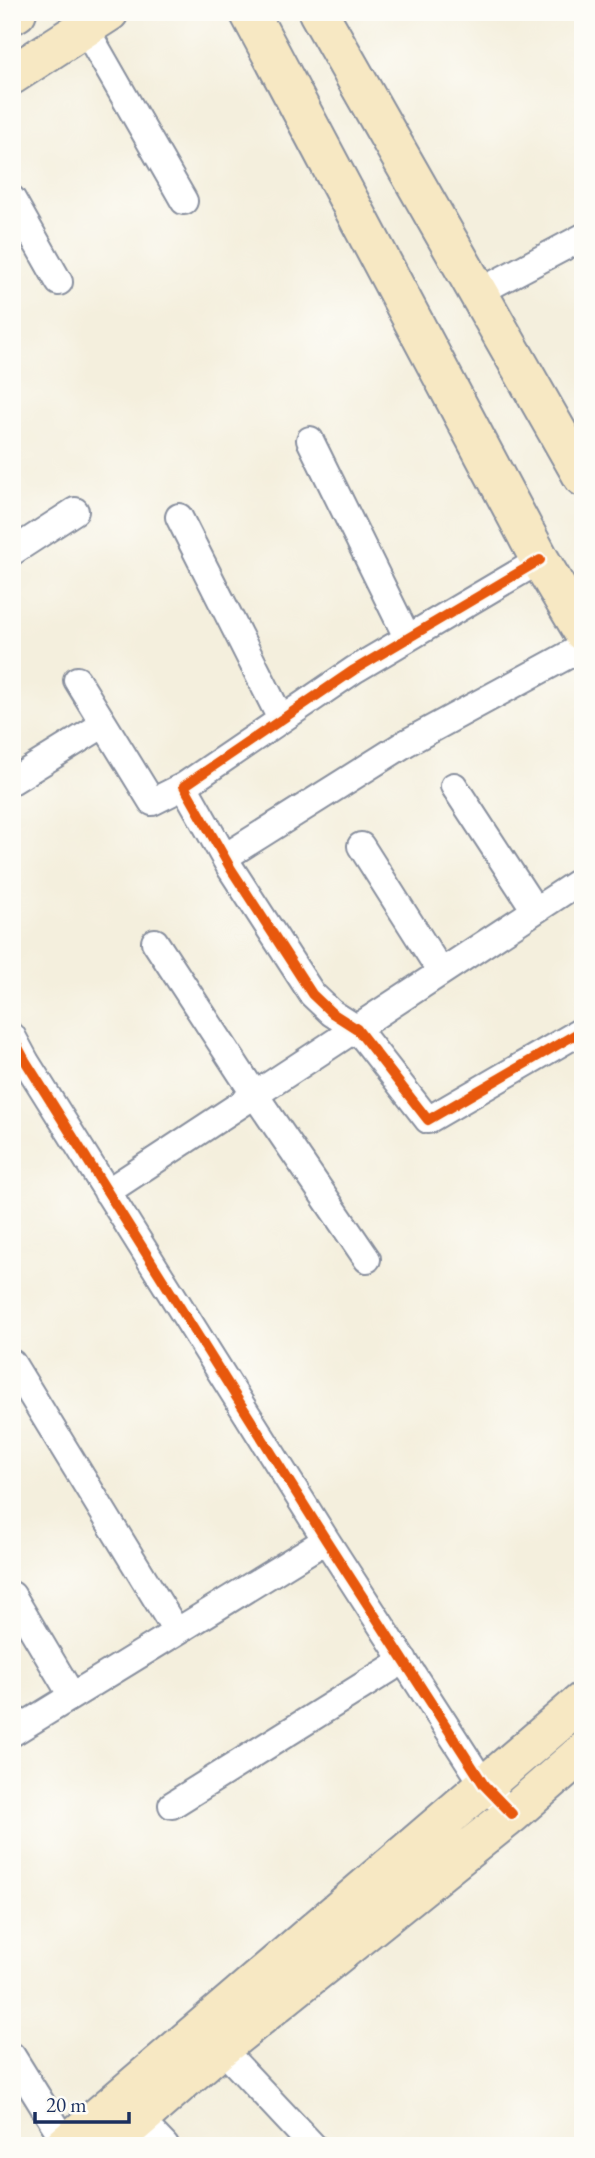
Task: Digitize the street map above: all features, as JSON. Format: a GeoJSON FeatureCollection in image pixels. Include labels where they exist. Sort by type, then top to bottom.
{"type":"FeatureCollection","features":[{"type":"Feature","properties":{"kind":"street"},"geometry":{"type":"LineString","coordinates":[[249,12],[540,560],[583,632]]}},
{"type":"Feature","properties":{"kind":"street"},"geometry":{"type":"LineString","coordinates":[[318,12],[583,477]]}},
{"type":"Feature","properties":{"kind":"street"},"geometry":{"type":"LineString","coordinates":[[12,75],[97,20],[184,201]]}},
{"type":"Feature","properties":{"kind":"street"},"geometry":{"type":"LineString","coordinates":[[12,199],[59,282]]}},
{"type":"Feature","properties":{"kind":"street"},"geometry":{"type":"LineString","coordinates":[[479,292],[583,237]]}},
{"type":"Feature","properties":{"kind":"street"},"geometry":{"type":"LineString","coordinates":[[310,440],[407,637]]}},
{"type":"Feature","properties":{"kind":"street"},"geometry":{"type":"LineString","coordinates":[[12,552],[75,511]]}},
{"type":"Feature","properties":{"kind":"street"},"geometry":{"type":"LineString","coordinates":[[179,517],[281,719]]}},
{"type":"Feature","properties":{"kind":"street"},"geometry":{"type":"LineString","coordinates":[[77,680],[152,802],[184,786],[354,670],[540,560]]}},
{"type":"Feature","properties":{"kind":"street"},"geometry":{"type":"LineString","coordinates":[[225,858],[406,743],[583,647]]}},
{"type":"Feature","properties":{"kind":"street"},"geometry":{"type":"LineString","coordinates":[[12,781],[104,724]]}},
{"type":"Feature","properties":{"kind":"street"},"geometry":{"type":"LineString","coordinates":[[184,786],[225,858],[312,994],[332,1013],[357,1029],[428,1120],[583,1030]]}},
{"type":"Feature","properties":{"kind":"street"},"geometry":{"type":"LineString","coordinates":[[454,786],[535,910]]}},
{"type":"Feature","properties":{"kind":"street"},"geometry":{"type":"LineString","coordinates":[[362,846],[441,972]]}},
{"type":"Feature","properties":{"kind":"street"},"geometry":{"type":"LineString","coordinates":[[107,1192],[583,879]]}},
{"type":"Feature","properties":{"kind":"street"},"geometry":{"type":"LineString","coordinates":[[155,942],[367,1259]]}},
{"type":"Feature","properties":{"kind":"street"},"geometry":{"type":"LineString","coordinates":[[12,1035],[19,1067],[107,1192],[484,1785],[512,1814]]}},
{"type":"Feature","properties":{"kind":"street"},"geometry":{"type":"LineString","coordinates":[[12,1363],[176,1631]]}},
{"type":"Feature","properties":{"kind":"street"},"geometry":{"type":"LineString","coordinates":[[12,1733],[326,1540]]}},
{"type":"Feature","properties":{"kind":"street"},"geometry":{"type":"LineString","coordinates":[[12,1595],[72,1696]]}},
{"type":"Feature","properties":{"kind":"street"},"geometry":{"type":"LineString","coordinates":[[172,1805],[404,1660]]}},
{"type":"Feature","properties":{"kind":"street"},"geometry":{"type":"LineString","coordinates":[[12,2056],[67,2145],[583,1701]]}},
{"type":"Feature","properties":{"kind":"street"},"geometry":{"type":"LineString","coordinates":[[108,2146],[152,2133],[221,2048],[512,1814],[583,1752]]}},
{"type":"Feature","properties":{"kind":"street"},"geometry":{"type":"LineString","coordinates":[[221,2048],[313,2146]]}},
{"type":"Feature","properties":{"kind":"cycle path"},"geometry":{"type":"LineString","coordinates":[[540,560],[354,670],[184,786],[231,869],[312,994],[332,1013],[357,1029],[428,1120],[583,1030]]}},
{"type":"Feature","properties":{"kind":"cycle path"},"geometry":{"type":"LineString","coordinates":[[12,1036],[326,1540],[484,1785],[512,1814]]}}]}
